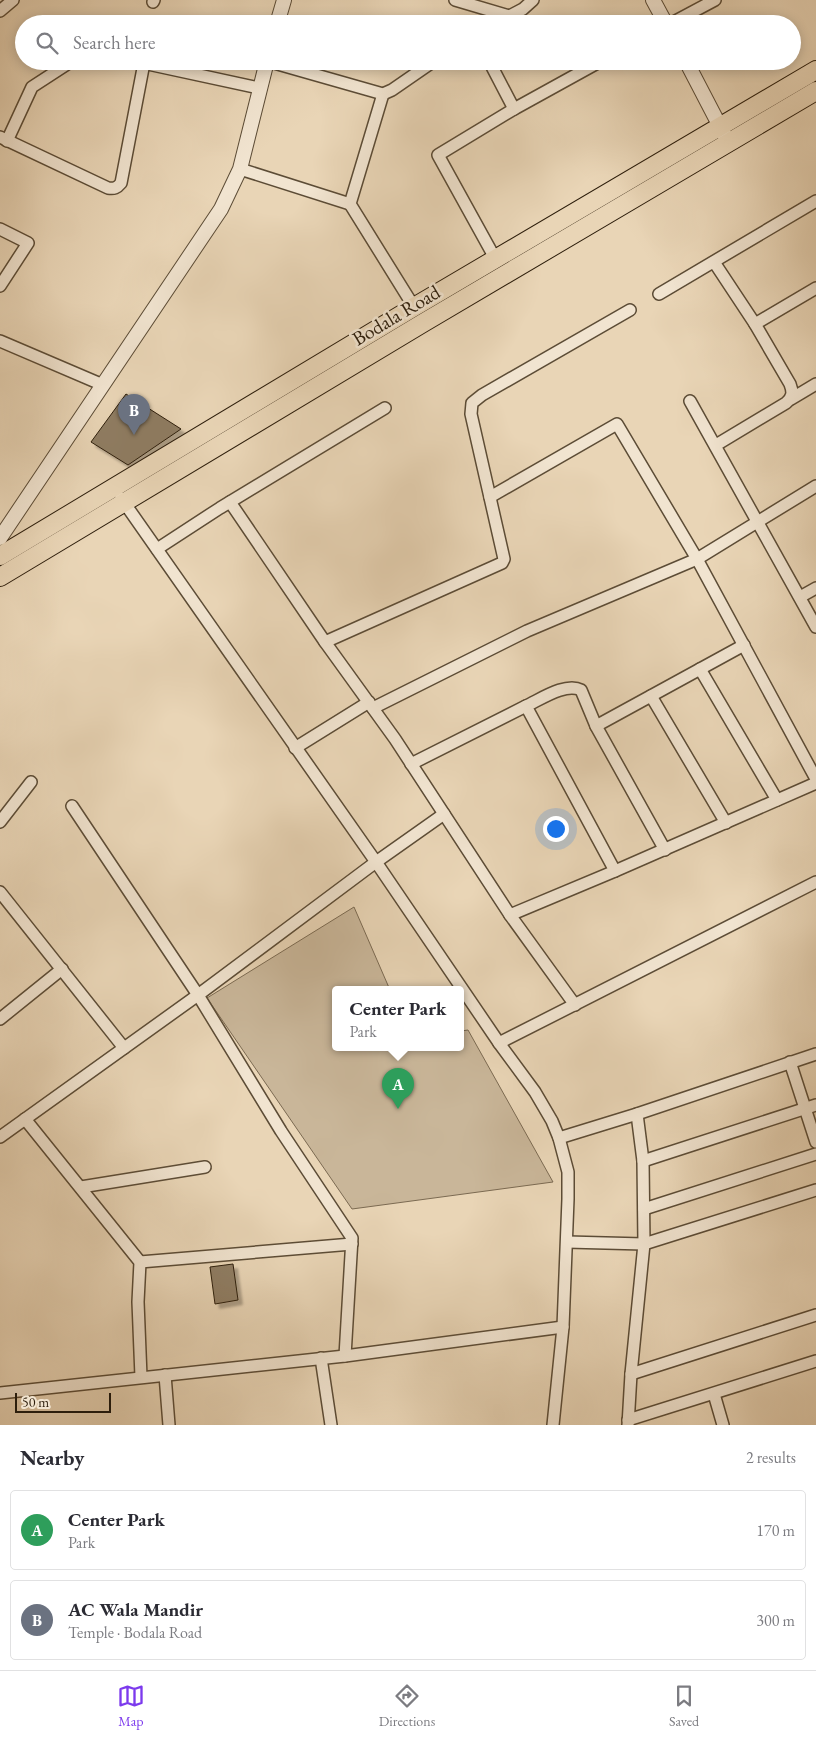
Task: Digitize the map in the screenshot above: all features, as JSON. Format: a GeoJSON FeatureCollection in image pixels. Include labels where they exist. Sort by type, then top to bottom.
{"type":"FeatureCollection","features":[{"type":"Feature","properties":{"kind":"main road","name":"Bodala Road"},"geometry":{"type":"LineString","coordinates":[[0,556],[414,307],[816,70]]}},
{"type":"Feature","properties":{"kind":"main road","name":"Bodala Road"},"geometry":{"type":"LineString","coordinates":[[0,577],[423,323],[816,91]]}},
{"type":"Feature","properties":{"kind":"street"},"geometry":{"type":"LineString","coordinates":[[0,10],[13,0]]}},
{"type":"Feature","properties":{"kind":"street"},"geometry":{"type":"LineString","coordinates":[[280,15],[284,0]]}},
{"type":"Feature","properties":{"kind":"street"},"geometry":{"type":"LineString","coordinates":[[456,0],[506,15]]}},
{"type":"Feature","properties":{"kind":"street"},"geometry":{"type":"LineString","coordinates":[[511,15],[523,9],[533,0]]}},
{"type":"Feature","properties":{"kind":"street"},"geometry":{"type":"LineString","coordinates":[[653,0],[662,15]]}},
{"type":"Feature","properties":{"kind":"street"},"geometry":{"type":"LineString","coordinates":[[686,15],[715,0]]}},
{"type":"Feature","properties":{"kind":"street"},"geometry":{"type":"LineString","coordinates":[[58,70],[32,87],[3,139],[113,189],[121,183],[138,70]]}},
{"type":"Feature","properties":{"kind":"street"},"geometry":{"type":"LineString","coordinates":[[176,70],[259,88]]}},
{"type":"Feature","properties":{"kind":"street"},"geometry":{"type":"LineString","coordinates":[[0,538],[221,209],[240,169],[264,70]]}},
{"type":"Feature","properties":{"kind":"street"},"geometry":{"type":"LineString","coordinates":[[299,70],[383,94],[421,70]]}},
{"type":"Feature","properties":{"kind":"street"},"geometry":{"type":"LineString","coordinates":[[494,70],[514,109]]}},
{"type":"Feature","properties":{"kind":"street"},"geometry":{"type":"LineString","coordinates":[[496,260],[438,155],[514,109],[585,70]]}},
{"type":"Feature","properties":{"kind":"street"},"geometry":{"type":"LineString","coordinates":[[690,70],[728,143]]}},
{"type":"Feature","properties":{"kind":"street"},"geometry":{"type":"LineString","coordinates":[[350,204],[383,94]]}},
{"type":"Feature","properties":{"kind":"street"},"geometry":{"type":"LineString","coordinates":[[240,169],[350,204],[414,307]]}},
{"type":"Feature","properties":{"kind":"street"},"geometry":{"type":"LineString","coordinates":[[659,294],[816,201]]}},
{"type":"Feature","properties":{"kind":"street"},"geometry":{"type":"LineString","coordinates":[[0,229],[28,243],[0,286]]}},
{"type":"Feature","properties":{"kind":"street"},"geometry":{"type":"LineString","coordinates":[[714,262],[755,324],[790,384],[792,394],[790,399]]}},
{"type":"Feature","properties":{"kind":"street"},"geometry":{"type":"LineString","coordinates":[[755,324],[816,288]]}},
{"type":"Feature","properties":{"kind":"street"},"geometry":{"type":"LineString","coordinates":[[326,642],[504,561],[471,414],[472,403],[482,395],[630,310]]}},
{"type":"Feature","properties":{"kind":"street"},"geometry":{"type":"LineString","coordinates":[[0,340],[103,384]]}},
{"type":"Feature","properties":{"kind":"street"},"geometry":{"type":"LineString","coordinates":[[716,445],[816,384]]}},
{"type":"Feature","properties":{"kind":"street"},"geometry":{"type":"LineString","coordinates":[[690,401],[816,627]]}},
{"type":"Feature","properties":{"kind":"street"},"geometry":{"type":"LineString","coordinates":[[157,549],[230,502],[385,408]]}},
{"type":"Feature","properties":{"kind":"street"},"geometry":{"type":"LineString","coordinates":[[490,497],[617,424],[697,559],[816,779]]}},
{"type":"Feature","properties":{"kind":"street"},"geometry":{"type":"LineString","coordinates":[[295,748],[370,705],[527,631],[697,559],[816,486]]}},
{"type":"Feature","properties":{"kind":"street"},"geometry":{"type":"LineString","coordinates":[[114,488],[376,862],[459,986]]}},
{"type":"Feature","properties":{"kind":"street"},"geometry":{"type":"LineString","coordinates":[[230,502],[411,764],[510,915],[575,1005]]}},
{"type":"Feature","properties":{"kind":"street"},"geometry":{"type":"LineString","coordinates":[[800,597],[816,588]]}},
{"type":"Feature","properties":{"kind":"street"},"geometry":{"type":"LineString","coordinates":[[596,726],[744,645]]}},
{"type":"Feature","properties":{"kind":"street"},"geometry":{"type":"LineString","coordinates":[[700,669],[777,800]]}},
{"type":"Feature","properties":{"kind":"street"},"geometry":{"type":"LineString","coordinates":[[411,764],[526,706],[567,687],[576,687],[582,690],[596,726],[665,850]]}},
{"type":"Feature","properties":{"kind":"street"},"geometry":{"type":"LineString","coordinates":[[651,696],[726,823]]}},
{"type":"Feature","properties":{"kind":"street"},"geometry":{"type":"LineString","coordinates":[[526,706],[615,872]]}},
{"type":"Feature","properties":{"kind":"street"},"geometry":{"type":"LineString","coordinates":[[0,822],[31,782]]}},
{"type":"Feature","properties":{"kind":"street"},"geometry":{"type":"LineString","coordinates":[[510,915],[615,872],[816,783]]}},
{"type":"Feature","properties":{"kind":"street"},"geometry":{"type":"LineString","coordinates":[[72,806],[198,995],[281,1131],[352,1238],[345,1356]]}},
{"type":"Feature","properties":{"kind":"street"},"geometry":{"type":"LineString","coordinates":[[0,1136],[198,995],[376,862],[444,814]]}},
{"type":"Feature","properties":{"kind":"street"},"geometry":{"type":"LineString","coordinates":[[498,1044],[816,882]]}},
{"type":"Feature","properties":{"kind":"street"},"geometry":{"type":"LineString","coordinates":[[0,892],[124,1048]]}},
{"type":"Feature","properties":{"kind":"street"},"geometry":{"type":"LineString","coordinates":[[0,1019],[62,969]]}},
{"type":"Feature","properties":{"kind":"street"},"geometry":{"type":"LineString","coordinates":[[464,993],[498,1044],[535,1092],[552,1121],[559,1138],[568,1172],[564,1327],[553,1425]]}},
{"type":"Feature","properties":{"kind":"street"},"geometry":{"type":"LineString","coordinates":[[559,1138],[816,1054]]}},
{"type":"Feature","properties":{"kind":"street"},"geometry":{"type":"LineString","coordinates":[[790,1062],[811,1106],[816,1142]]}},
{"type":"Feature","properties":{"kind":"street"},"geometry":{"type":"LineString","coordinates":[[643,1161],[811,1106]]}},
{"type":"Feature","properties":{"kind":"street"},"geometry":{"type":"LineString","coordinates":[[636,1114],[643,1161],[644,1244],[628,1423],[816,1361]]}},
{"type":"Feature","properties":{"kind":"street"},"geometry":{"type":"LineString","coordinates":[[25,1119],[140,1262],[138,1302],[142,1377]]}},
{"type":"Feature","properties":{"kind":"street"},"geometry":{"type":"LineString","coordinates":[[644,1209],[816,1154]]}},
{"type":"Feature","properties":{"kind":"street"},"geometry":{"type":"LineString","coordinates":[[81,1187],[206,1167]]}},
{"type":"Feature","properties":{"kind":"street"},"geometry":{"type":"LineString","coordinates":[[567,1242],[644,1244],[816,1190]]}},
{"type":"Feature","properties":{"kind":"street"},"geometry":{"type":"LineString","coordinates":[[140,1262],[352,1244]]}},
{"type":"Feature","properties":{"kind":"street"},"geometry":{"type":"LineString","coordinates":[[631,1374],[816,1315]]}},
{"type":"Feature","properties":{"kind":"street"},"geometry":{"type":"LineString","coordinates":[[0,1394],[345,1356],[564,1327]]}},
{"type":"Feature","properties":{"kind":"street"},"geometry":{"type":"LineString","coordinates":[[321,1358],[331,1425]]}},
{"type":"Feature","properties":{"kind":"street"},"geometry":{"type":"LineString","coordinates":[[165,1376],[169,1425]]}},
{"type":"Feature","properties":{"kind":"street"},"geometry":{"type":"LineString","coordinates":[[714,1394],[723,1425]]}},
{"type":"Feature","properties":{"kind":"shaded area"},"geometry":{"type":"Polygon","coordinates":[[[354,907],[388,986],[332,986],[332,1051],[464,1051],[464,1031],[468,1030],[553,1182],[352,1209],[207,998],[354,907]]]}},
{"type":"Feature","properties":{"kind":"building"},"geometry":{"type":"Polygon","coordinates":[[[126,394],[181,429],[128,465],[91,442],[126,394]]]}},
{"type":"Feature","properties":{"kind":"building"},"geometry":{"type":"Polygon","coordinates":[[[233,1264],[238,1300],[215,1304],[210,1267],[233,1264]]]}},
{"type":"Feature","properties":{"kind":"place","name":"AC Wala Mandir"},"geometry":{"type":"Point","coordinates":[134,435]}},
{"type":"Feature","properties":{"kind":"place","name":"Center Park"},"geometry":{"type":"Point","coordinates":[398,1109]}}]}
